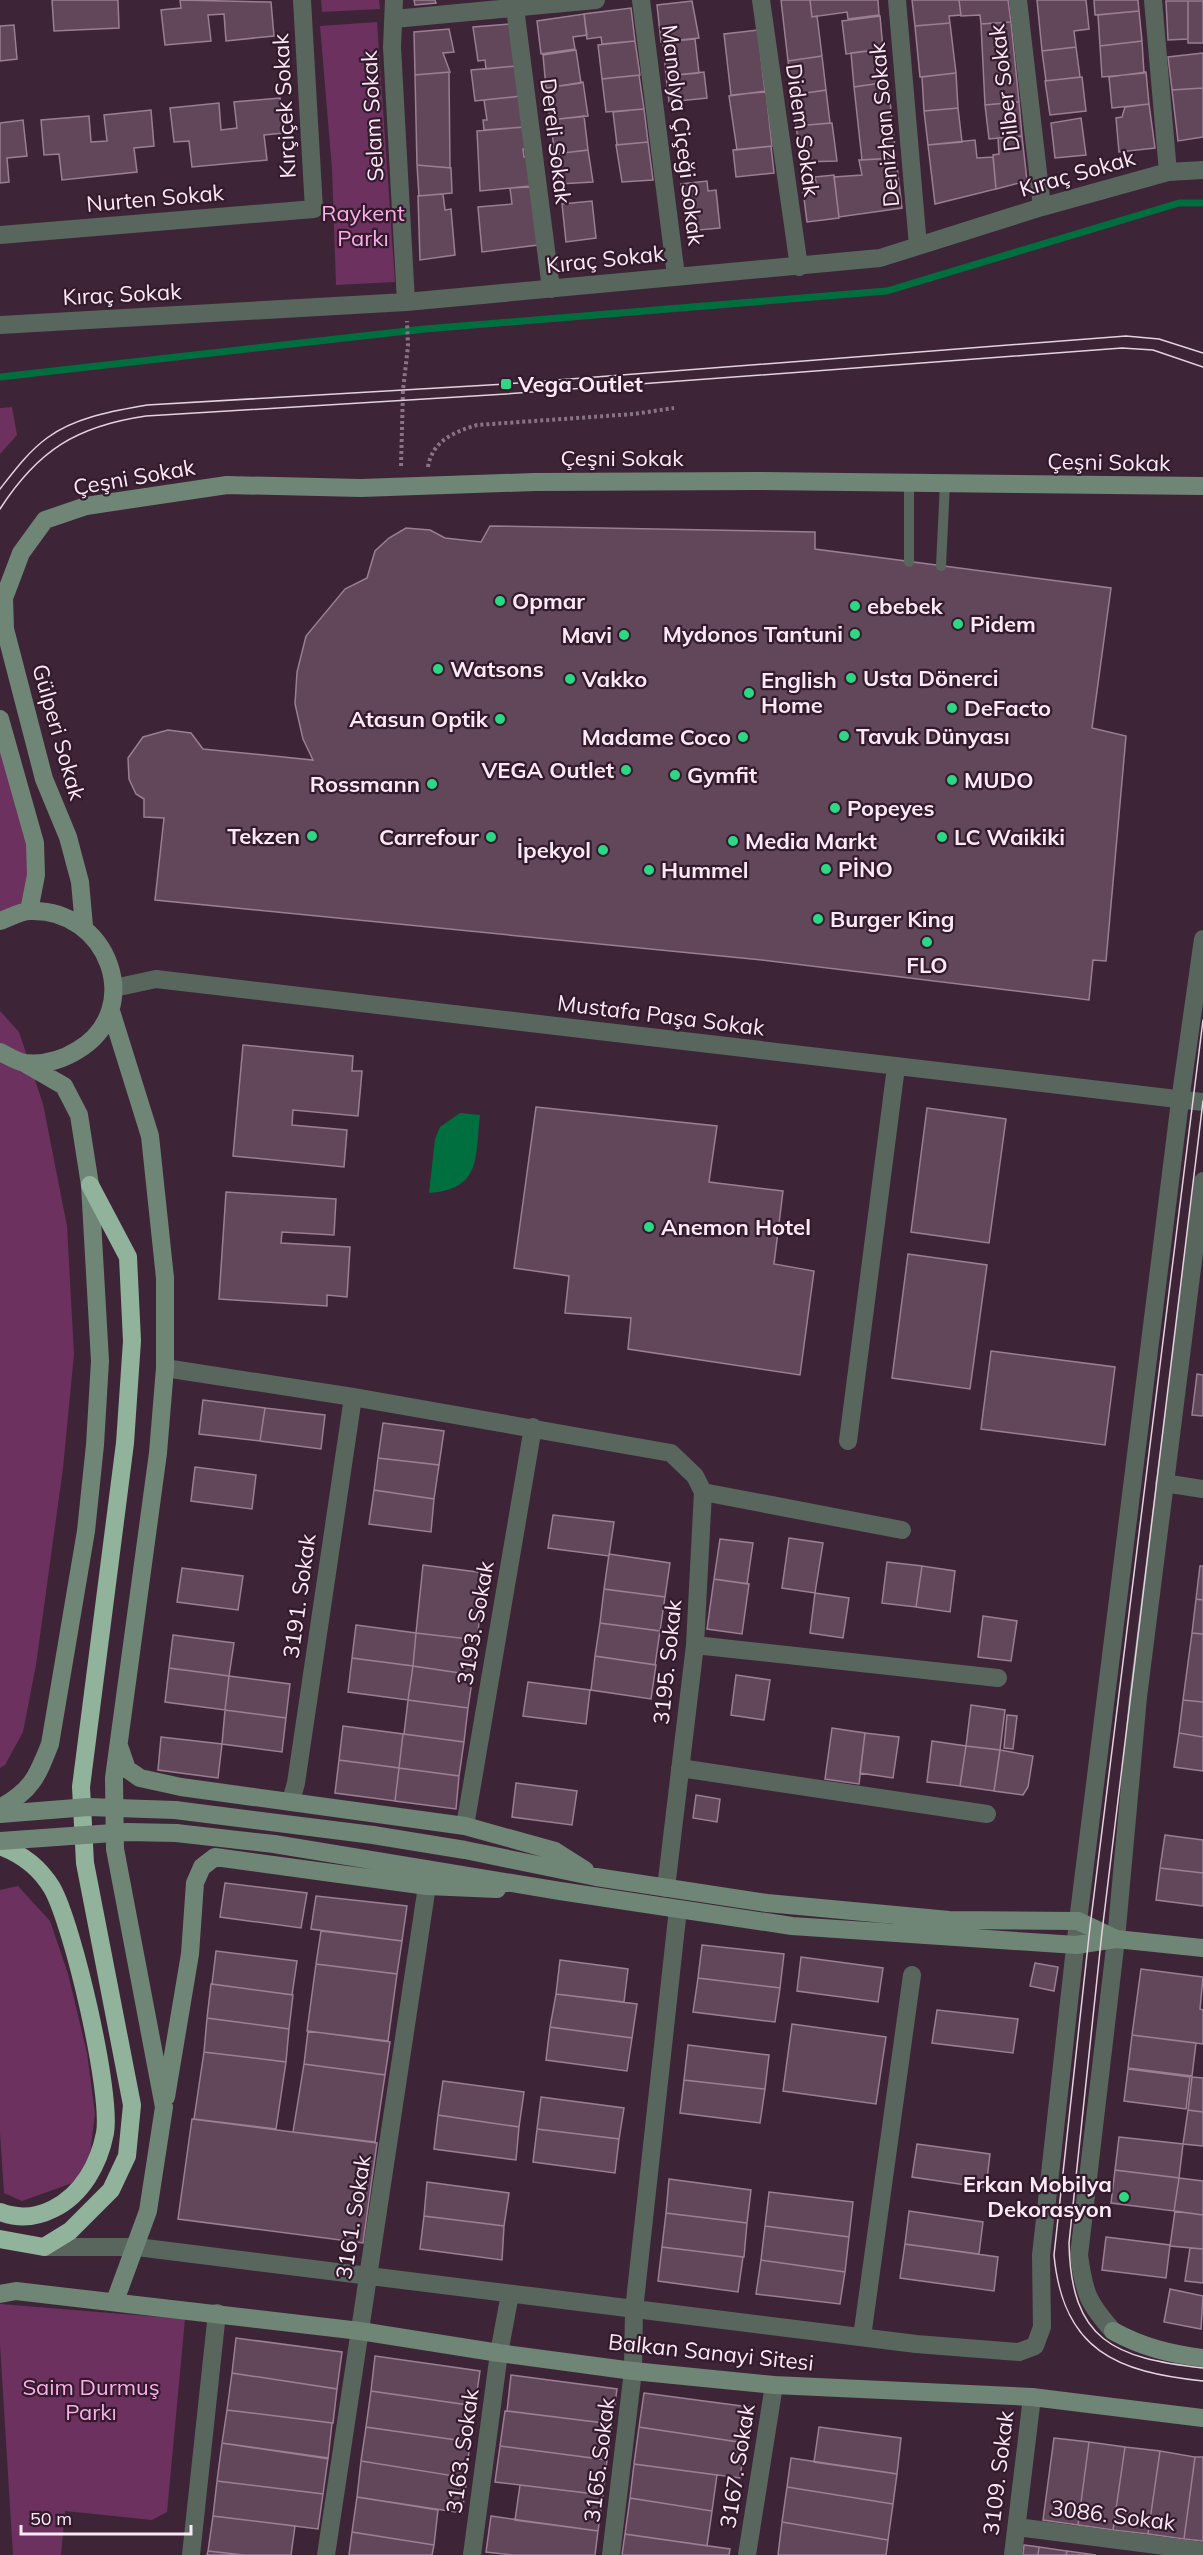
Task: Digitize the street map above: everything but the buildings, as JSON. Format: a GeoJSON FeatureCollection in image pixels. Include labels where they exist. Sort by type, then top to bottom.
{"type":"FeatureCollection","features":[{"type":"Feature","properties":{"kind":"highway"},"geometry":{"type":"LineString","coordinates":[[0,2239],[44,2247],[70,2231],[111,2190],[127,2156],[132,2105],[85,1863],[81,1787],[124,1455],[132,1341],[128,1257],[90,1185]]}},
{"type":"Feature","properties":{"kind":"highway"},"geometry":{"type":"LineString","coordinates":[[0,1846],[21,1854],[35,1868],[51,1887],[64,1916],[85,1997],[106,2097],[105,2131],[98,2159],[81,2187],[65,2203],[47,2212],[30,2217],[12,2217],[0,2212]]}},
{"type":"Feature","properties":{"kind":"street","name":"Kırçiçek Sokak"},"geometry":{"type":"LineString","coordinates":[[302,0],[314,209]]}},
{"type":"Feature","properties":{"kind":"street","name":"Selam Sokak"},"geometry":{"type":"LineString","coordinates":[[394,0],[392,47],[406,302]]}},
{"type":"Feature","properties":{"kind":"street"},"geometry":{"type":"LineString","coordinates":[[394,19],[514,5],[596,0]]}},
{"type":"Feature","properties":{"kind":"street","name":"Manolya Çiçeği Sokak"},"geometry":{"type":"LineString","coordinates":[[641,0],[676,276]]}},
{"type":"Feature","properties":{"kind":"street","name":"Didem Sokak"},"geometry":{"type":"LineString","coordinates":[[761,0],[799,267]]}},
{"type":"Feature","properties":{"kind":"street","name":"Denizhan Sokak"},"geometry":{"type":"LineString","coordinates":[[897,0],[918,246]]}},
{"type":"Feature","properties":{"kind":"street","name":"Dilber Sokak"},"geometry":{"type":"LineString","coordinates":[[1018,0],[1042,207]]}},
{"type":"Feature","properties":{"kind":"street"},"geometry":{"type":"LineString","coordinates":[[1152,0],[1168,172]]}},
{"type":"Feature","properties":{"kind":"street","name":"Dereli Sokak"},"geometry":{"type":"LineString","coordinates":[[514,5],[551,289]]}},
{"type":"Feature","properties":{"kind":"street","name":"Kıraç Sokak"},"geometry":{"type":"LineString","coordinates":[[0,325],[406,302],[880,258],[1042,207],[1168,172],[1203,170]]}},
{"type":"Feature","properties":{"kind":"street","name":"Nurten Sokak"},"geometry":{"type":"LineString","coordinates":[[0,235],[314,209]]}},
{"type":"Feature","properties":{"kind":"street","name":"Çeşni Sokak"},"geometry":{"type":"LineString","coordinates":[[45,520],[86,506],[227,485],[361,488],[534,482],[909,482],[1203,486]]}},
{"type":"Feature","properties":{"kind":"street","name":"Gülperi Sokak"},"geometry":{"type":"LineString","coordinates":[[45,520],[21,553],[4,598],[3,634],[44,779],[68,837],[80,882],[84,926]]}},
{"type":"Feature","properties":{"kind":"street"},"geometry":{"type":"LineString","coordinates":[[0,719],[34,843],[36,875],[28,911]]}},
{"type":"Feature","properties":{"kind":"street"},"geometry":{"type":"LineString","coordinates":[[0,921],[28,911],[58,913],[84,926],[106,953],[114,988],[111,1011],[92,1042],[61,1061],[24,1063]]}},
{"type":"Feature","properties":{"kind":"street"},"geometry":{"type":"LineString","coordinates":[[44,2247],[136,2247],[634,2310],[998,2352],[1018,2352],[1035,2346],[1042,2327],[1041,2255],[1078,1921],[1180,1101],[1203,939]]}},
{"type":"Feature","properties":{"kind":"street","name":"Mustafa Paşa Sokak"},"geometry":{"type":"LineString","coordinates":[[114,988],[156,979],[1203,1102]]}},
{"type":"Feature","properties":{"kind":"street"},"geometry":{"type":"LineString","coordinates":[[111,1011],[150,1136],[155,1164],[165,1278],[165,1368],[158,1453],[117,1742],[114,1778],[115,1849],[164,2107]]}},
{"type":"Feature","properties":{"kind":"street"},"geometry":{"type":"LineString","coordinates":[[0,1052],[64,1086],[80,1115],[90,1185],[100,1361],[95,1445],[86,1532],[50,1744],[39,1772],[23,1795],[0,1808]]}},
{"type":"Feature","properties":{"kind":"street"},"geometry":{"type":"LineString","coordinates":[[848,1441],[896,1067]]}},
{"type":"Feature","properties":{"kind":"street"},"geometry":{"type":"LineString","coordinates":[[1203,1181],[1138,1697],[1116,1939],[1079,2255],[1082,2277],[1091,2307],[1113,2331],[1138,2345],[1166,2353],[1203,2358]]}},
{"type":"Feature","properties":{"kind":"street"},"geometry":{"type":"LineString","coordinates":[[165,1368],[533,1427],[671,1453],[695,1476],[703,1492],[903,1530]]}},
{"type":"Feature","properties":{"kind":"street","name":"3191. Sokak"},"geometry":{"type":"LineString","coordinates":[[291,1801],[296,1783],[353,1397]]}},
{"type":"Feature","properties":{"kind":"street","name":"3193. Sokak"},"geometry":{"type":"LineString","coordinates":[[465,1826],[533,1427]]}},
{"type":"Feature","properties":{"kind":"street"},"geometry":{"type":"LineString","coordinates":[[1164,1483],[1203,1489]]}},
{"type":"Feature","properties":{"kind":"street","name":"3195. Sokak"},"geometry":{"type":"LineString","coordinates":[[666,1888],[695,1645],[703,1492]]}},
{"type":"Feature","properties":{"kind":"street"},"geometry":{"type":"LineString","coordinates":[[695,1645],[998,1678]]}},
{"type":"Feature","properties":{"kind":"street"},"geometry":{"type":"LineString","coordinates":[[117,1742],[127,1768],[140,1778],[181,1787],[465,1826],[555,1851],[597,1877]]}},
{"type":"Feature","properties":{"kind":"street"},"geometry":{"type":"LineString","coordinates":[[680,1768],[987,1814]]}},
{"type":"Feature","properties":{"kind":"street"},"geometry":{"type":"LineString","coordinates":[[0,1814],[88,1807],[176,1810],[385,1836],[597,1877],[767,1903],[949,1920],[1078,1921],[1116,1939]]}},
{"type":"Feature","properties":{"kind":"street"},"geometry":{"type":"LineString","coordinates":[[0,1841],[127,1832],[176,1833],[274,1844],[792,1926],[1076,1945],[1116,1939],[1203,1948]]}},
{"type":"Feature","properties":{"kind":"street"},"geometry":{"type":"LineString","coordinates":[[115,2301],[148,2211],[190,1954],[195,1884],[202,1867],[215,1857],[427,1886],[560,1891]]}},
{"type":"Feature","properties":{"kind":"street","name":"3161. Sokak"},"geometry":{"type":"LineString","coordinates":[[326,2555],[427,1886]]}},
{"type":"Feature","properties":{"kind":"street","name":"3165. Sokak"},"geometry":{"type":"LineString","coordinates":[[611,2555],[633,2371],[634,2310],[678,1909]]}},
{"type":"Feature","properties":{"kind":"street"},"geometry":{"type":"LineString","coordinates":[[861,2337],[912,1976]]}},
{"type":"Feature","properties":{"kind":"street","name":"Balkan Sanayi Sitesi"},"geometry":{"type":"LineString","coordinates":[[0,2294],[16,2291],[217,2313],[360,2331],[499,2354],[633,2371],[774,2385],[1032,2397],[1203,2418]]}},
{"type":"Feature","properties":{"kind":"street","name":"3163. Sokak"},"geometry":{"type":"LineString","coordinates":[[472,2555],[499,2354],[510,2294]]}},
{"type":"Feature","properties":{"kind":"street"},"geometry":{"type":"LineString","coordinates":[[191,2555],[217,2313]]}},
{"type":"Feature","properties":{"kind":"street","name":"3167. Sokak"},"geometry":{"type":"LineString","coordinates":[[747,2555],[774,2385]]}},
{"type":"Feature","properties":{"kind":"street","name":"3109. Sokak"},"geometry":{"type":"LineString","coordinates":[[1013,2555],[1032,2397]]}},
{"type":"Feature","properties":{"kind":"street","name":"3086. Sokak"},"geometry":{"type":"LineString","coordinates":[[1017,2527],[1203,2551]]}},
{"type":"Feature","properties":{"kind":"lane"},"geometry":{"type":"LineString","coordinates":[[909,482],[909,562]]}},
{"type":"Feature","properties":{"kind":"lane"},"geometry":{"type":"LineString","coordinates":[[941,566],[945,483]]}},
{"type":"Feature","properties":{"kind":"path"},"geometry":{"type":"LineString","coordinates":[[400,485],[403,390],[408,346],[407,323]]}},
{"type":"Feature","properties":{"kind":"path"},"geometry":{"type":"LineString","coordinates":[[426,485],[430,456],[453,432],[477,425],[634,414],[675,408]]}},
{"type":"Feature","properties":{"kind":"green space"},"geometry":{"type":"Polygon","coordinates":[[[321,0],[379,0],[380,9],[322,12],[321,0]]]}},
{"type":"Feature","properties":{"kind":"green space","name":"Raykent Parkı"},"geometry":{"type":"Polygon","coordinates":[[[377,22],[395,282],[336,285],[332,169],[320,26],[377,22]]]}},
{"type":"Feature","properties":{"kind":"green space"},"geometry":{"type":"Polygon","coordinates":[[[12,407],[17,435],[0,454],[0,408],[12,407]]]}},
{"type":"Feature","properties":{"kind":"green space"},"geometry":{"type":"Polygon","coordinates":[[[0,729],[40,875],[38,907],[0,927],[0,729]]]}},
{"type":"Feature","properties":{"kind":"green space"},"geometry":{"type":"Polygon","coordinates":[[[0,1011],[19,1032],[43,1104],[67,1226],[74,1354],[63,1468],[36,1665],[23,1732],[5,1765],[0,1768],[0,1011]]]}},
{"type":"Feature","properties":{"kind":"green space"},"geometry":{"type":"Polygon","coordinates":[[[18,1886],[50,1921],[68,1974],[87,2053],[95,2114],[90,2154],[75,2182],[22,2201],[4,2193],[0,2133],[0,1890],[18,1886]]]}},
{"type":"Feature","properties":{"kind":"green space","name":"Saim Durmuş Parkı"},"geometry":{"type":"Polygon","coordinates":[[[0,2304],[185,2319],[167,2512],[152,2520],[65,2511],[61,2555],[13,2555],[0,2344],[0,2304]]]}},
{"type":"Feature","properties":{"kind":"shaded area"},"geometry":{"type":"Polygon","coordinates":[[[460,1113],[480,1115],[476,1158],[472,1169],[459,1185],[429,1193],[435,1139],[440,1127],[460,1113]]]}},
{"type":"Feature","properties":{"kind":"waterway"},"geometry":{"type":"LineString","coordinates":[[0,377],[425,329],[887,291],[1179,203],[1203,203]]}},
{"type":"Feature","properties":{"kind":"tram line"},"geometry":{"type":"LineString","coordinates":[[0,489],[34,449],[58,431],[95,416],[147,405],[506,384],[1126,336],[1159,339],[1203,353]]}},
{"type":"Feature","properties":{"kind":"tram line"},"geometry":{"type":"LineString","coordinates":[[0,509],[29,471],[61,444],[99,426],[146,416],[506,394],[1122,348],[1153,350],[1203,367]]}},
{"type":"Feature","properties":{"kind":"tram line"},"geometry":{"type":"LineString","coordinates":[[1203,1020],[1090,1927],[1054,2255],[1059,2288],[1069,2314],[1082,2335],[1100,2351],[1120,2362],[1145,2371],[1203,2381]]}},
{"type":"Feature","properties":{"kind":"tram line"},"geometry":{"type":"LineString","coordinates":[[1203,1101],[1102,1932],[1069,2243],[1072,2276],[1078,2302],[1089,2323],[1103,2338],[1122,2350],[1145,2358],[1203,2368]]}},
{"type":"Feature","properties":{"kind":"place","name":"Vega Outlet"},"geometry":{"type":"Point","coordinates":[506,384]}},
{"type":"Feature","properties":{"kind":"place","name":"Opmar"},"geometry":{"type":"Point","coordinates":[500,601]}},
{"type":"Feature","properties":{"kind":"place","name":"ebebek"},"geometry":{"type":"Point","coordinates":[855,606]}},
{"type":"Feature","properties":{"kind":"place","name":"Pidem"},"geometry":{"type":"Point","coordinates":[958,624]}},
{"type":"Feature","properties":{"kind":"place","name":"Mydonos Tantuni"},"geometry":{"type":"Point","coordinates":[855,634]}},
{"type":"Feature","properties":{"kind":"place","name":"Mavi"},"geometry":{"type":"Point","coordinates":[624,635]}},
{"type":"Feature","properties":{"kind":"place","name":"Watsons"},"geometry":{"type":"Point","coordinates":[438,669]}},
{"type":"Feature","properties":{"kind":"place","name":"Usta Dönerci"},"geometry":{"type":"Point","coordinates":[851,678]}},
{"type":"Feature","properties":{"kind":"place","name":"Vakko"},"geometry":{"type":"Point","coordinates":[570,679]}},
{"type":"Feature","properties":{"kind":"place","name":"English Home"},"geometry":{"type":"Point","coordinates":[749,693]}},
{"type":"Feature","properties":{"kind":"place","name":"DeFacto"},"geometry":{"type":"Point","coordinates":[952,708]}},
{"type":"Feature","properties":{"kind":"place","name":"Atasun Optik"},"geometry":{"type":"Point","coordinates":[500,719]}},
{"type":"Feature","properties":{"kind":"place","name":"Tavuk Dünyası"},"geometry":{"type":"Point","coordinates":[844,736]}},
{"type":"Feature","properties":{"kind":"place","name":"Madame Coco"},"geometry":{"type":"Point","coordinates":[743,737]}},
{"type":"Feature","properties":{"kind":"place","name":"VEGA Outlet"},"geometry":{"type":"Point","coordinates":[626,770]}},
{"type":"Feature","properties":{"kind":"place","name":"Gymfit"},"geometry":{"type":"Point","coordinates":[675,775]}},
{"type":"Feature","properties":{"kind":"place","name":"MUDO"},"geometry":{"type":"Point","coordinates":[952,780]}},
{"type":"Feature","properties":{"kind":"place","name":"Rossmann"},"geometry":{"type":"Point","coordinates":[432,784]}},
{"type":"Feature","properties":{"kind":"place","name":"Popeyes"},"geometry":{"type":"Point","coordinates":[835,808]}},
{"type":"Feature","properties":{"kind":"place","name":"Tekzen"},"geometry":{"type":"Point","coordinates":[312,836]}},
{"type":"Feature","properties":{"kind":"place","name":"Carrefour"},"geometry":{"type":"Point","coordinates":[491,837]}},
{"type":"Feature","properties":{"kind":"place","name":"LC Waikiki"},"geometry":{"type":"Point","coordinates":[942,837]}},
{"type":"Feature","properties":{"kind":"place","name":"Media Markt"},"geometry":{"type":"Point","coordinates":[733,841]}},
{"type":"Feature","properties":{"kind":"place","name":"İpekyol"},"geometry":{"type":"Point","coordinates":[603,850]}},
{"type":"Feature","properties":{"kind":"place","name":"PİNO"},"geometry":{"type":"Point","coordinates":[826,869]}},
{"type":"Feature","properties":{"kind":"place","name":"Hummel"},"geometry":{"type":"Point","coordinates":[649,870]}},
{"type":"Feature","properties":{"kind":"place","name":"Burger King"},"geometry":{"type":"Point","coordinates":[818,919]}},
{"type":"Feature","properties":{"kind":"place","name":"FLO"},"geometry":{"type":"Point","coordinates":[927,942]}},
{"type":"Feature","properties":{"kind":"place","name":"Anemon Hotel"},"geometry":{"type":"Point","coordinates":[649,1227]}},
{"type":"Feature","properties":{"kind":"place","name":"Erkan Mobilya Dekorasyon"},"geometry":{"type":"Point","coordinates":[1124,2197]}}]}
